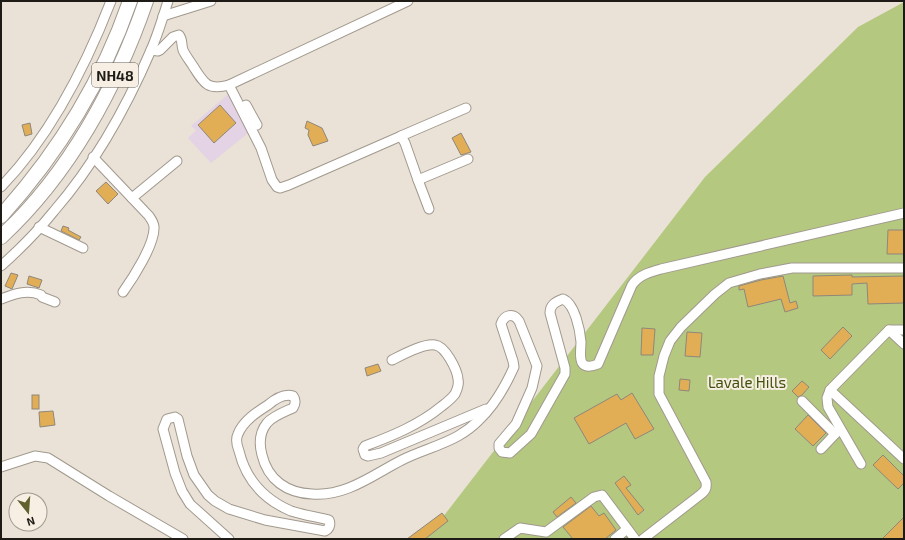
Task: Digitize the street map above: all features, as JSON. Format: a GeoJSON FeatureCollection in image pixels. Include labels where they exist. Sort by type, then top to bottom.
{"type":"FeatureCollection","features":[{"type":"Feature","properties":{"kind":"highway","name":"NH48"},"geometry":{"type":"LineString","coordinates":[[1,216],[27,188],[75,119],[95,84],[111,50],[130,1]]}},
{"type":"Feature","properties":{"kind":"highway","name":"NH48"},"geometry":{"type":"LineString","coordinates":[[1,237],[38,197],[88,127],[124,56],[146,1]]}},
{"type":"Feature","properties":{"kind":"street"},"geometry":{"type":"LineString","coordinates":[[1,188],[36,145],[59,110],[78,75],[111,1]]}},
{"type":"Feature","properties":{"kind":"street"},"geometry":{"type":"LineString","coordinates":[[1,266],[55,211],[93,157],[127,100],[151,50],[168,1]]}},
{"type":"Feature","properties":{"kind":"street"},"geometry":{"type":"LineString","coordinates":[[163,16],[211,1]]}},
{"type":"Feature","properties":{"kind":"street"},"geometry":{"type":"LineString","coordinates":[[151,50],[158,52],[173,37],[179,36],[182,40],[183,50],[203,82],[209,87],[220,87],[232,84],[408,1]]}},
{"type":"Feature","properties":{"kind":"street"},"geometry":{"type":"LineString","coordinates":[[232,84],[257,125]]}},
{"type":"Feature","properties":{"kind":"street"},"geometry":{"type":"LineString","coordinates":[[232,84],[261,148],[272,180],[277,187],[280,188],[466,108]]}},
{"type":"Feature","properties":{"kind":"street"},"geometry":{"type":"LineString","coordinates":[[401,136],[405,143],[428,209]]}},
{"type":"Feature","properties":{"kind":"street"},"geometry":{"type":"LineString","coordinates":[[93,157],[153,221],[154,233],[142,262],[123,292]]}},
{"type":"Feature","properties":{"kind":"street"},"geometry":{"type":"LineString","coordinates":[[418,180],[468,159]]}},
{"type":"Feature","properties":{"kind":"street"},"geometry":{"type":"LineString","coordinates":[[132,198],[178,161]]}},
{"type":"Feature","properties":{"kind":"street"},"geometry":{"type":"LineString","coordinates":[[230,539],[190,504],[182,491],[175,473],[163,429],[167,419],[175,417],[178,419],[187,456],[194,475],[208,495],[215,501],[229,509],[265,520],[325,531],[330,526],[329,520],[282,507],[258,489],[252,483],[241,459],[236,438],[243,425],[262,409],[285,395],[292,396],[295,405],[293,408],[274,418],[264,429],[260,440],[260,451],[265,467],[274,480],[290,489],[304,494],[314,495],[336,492],[353,486],[402,460],[457,437],[479,420],[490,408],[499,396],[514,367],[501,324],[504,318],[508,315],[517,318],[537,366],[532,388],[516,424],[499,444],[499,448],[502,452],[512,452],[531,434],[564,377],[565,368],[550,313],[550,309],[554,303],[563,300],[570,304],[576,319],[581,339],[581,361],[586,366],[598,364],[632,285],[646,274],[904,213]]}},
{"type":"Feature","properties":{"kind":"street"},"geometry":{"type":"LineString","coordinates":[[39,227],[83,248]]}},
{"type":"Feature","properties":{"kind":"street"},"geometry":{"type":"LineString","coordinates":[[643,539],[700,495],[705,490],[706,486],[706,482],[660,394],[659,376],[664,356],[670,341],[681,327],[715,294],[729,283],[760,274],[792,268],[904,268]]}},
{"type":"Feature","properties":{"kind":"street"},"geometry":{"type":"LineString","coordinates":[[1,299],[24,292],[32,292],[55,302]]}},
{"type":"Feature","properties":{"kind":"street"},"geometry":{"type":"LineString","coordinates":[[861,464],[838,431],[828,406],[827,398],[830,390],[889,330],[904,330]]}},
{"type":"Feature","properties":{"kind":"street"},"geometry":{"type":"LineString","coordinates":[[889,330],[904,344]]}},
{"type":"Feature","properties":{"kind":"street"},"geometry":{"type":"LineString","coordinates":[[392,360],[424,346],[440,346],[446,352],[458,378],[458,386],[455,394],[429,417],[406,429],[365,446],[363,449],[365,455],[368,456],[381,453],[490,408]]}},
{"type":"Feature","properties":{"kind":"street"},"geometry":{"type":"LineString","coordinates":[[830,390],[904,459]]}},
{"type":"Feature","properties":{"kind":"street"},"geometry":{"type":"LineString","coordinates":[[802,401],[838,431]]}},
{"type":"Feature","properties":{"kind":"street"},"geometry":{"type":"LineString","coordinates":[[821,449],[838,431]]}},
{"type":"Feature","properties":{"kind":"street"},"geometry":{"type":"LineString","coordinates":[[1,467],[35,456],[48,458],[182,539]]}},
{"type":"Feature","properties":{"kind":"street"},"geometry":{"type":"LineString","coordinates":[[504,539],[520,528],[546,532],[594,497],[600,495],[602,495],[635,539]]}},
{"type":"Feature","properties":{"kind":"street"},"geometry":{"type":"LineString","coordinates":[[614,539],[628,529]]}},
{"type":"Feature","properties":{"kind":"shaded area"},"geometry":{"type":"Polygon","coordinates":[[[232,91],[252,130],[211,163],[188,138],[196,130],[191,126],[232,91]]]}},
{"type":"Feature","properties":{"kind":"green space","name":"Lavale Hills"},"geometry":{"type":"Polygon","coordinates":[[[904,2],[904,539],[426,539],[705,177],[858,27],[904,2]]]}},
{"type":"Feature","properties":{"kind":"building"},"geometry":{"type":"Polygon","coordinates":[[[220,105],[236,123],[214,143],[198,125],[220,105]]]}},
{"type":"Feature","properties":{"kind":"building"},"geometry":{"type":"Polygon","coordinates":[[[307,121],[322,128],[328,141],[313,146],[308,135],[309,130],[305,128],[307,121]]]}},
{"type":"Feature","properties":{"kind":"building"},"geometry":{"type":"Polygon","coordinates":[[[30,123],[32,134],[25,136],[22,125],[30,123]]]}},
{"type":"Feature","properties":{"kind":"building"},"geometry":{"type":"Polygon","coordinates":[[[461,133],[471,152],[461,155],[452,138],[461,133]]]}},
{"type":"Feature","properties":{"kind":"building"},"geometry":{"type":"Polygon","coordinates":[[[106,182],[118,194],[108,204],[96,191],[106,182]]]}},
{"type":"Feature","properties":{"kind":"building"},"geometry":{"type":"Polygon","coordinates":[[[63,226],[69,228],[68,230],[81,237],[79,240],[61,231],[63,226]]]}},
{"type":"Feature","properties":{"kind":"building"},"geometry":{"type":"Polygon","coordinates":[[[888,230],[904,230],[904,254],[887,254],[888,230]]]}},
{"type":"Feature","properties":{"kind":"building"},"geometry":{"type":"Polygon","coordinates":[[[11,273],[18,275],[12,289],[5,286],[11,273]]]}},
{"type":"Feature","properties":{"kind":"building"},"geometry":{"type":"Polygon","coordinates":[[[852,275],[852,277],[904,276],[904,303],[868,304],[867,283],[852,284],[852,295],[813,296],[813,276],[852,275]]]}},
{"type":"Feature","properties":{"kind":"building"},"geometry":{"type":"Polygon","coordinates":[[[29,276],[42,280],[39,288],[27,284],[29,276]]]}},
{"type":"Feature","properties":{"kind":"building"},"geometry":{"type":"Polygon","coordinates":[[[783,276],[790,303],[796,301],[798,308],[785,312],[781,299],[748,307],[744,289],[739,290],[739,286],[783,276]]]}},
{"type":"Feature","properties":{"kind":"building"},"geometry":{"type":"Polygon","coordinates":[[[843,327],[852,336],[830,359],[821,350],[843,327]]]}},
{"type":"Feature","properties":{"kind":"building"},"geometry":{"type":"Polygon","coordinates":[[[642,328],[655,329],[653,355],[641,355],[642,328]]]}},
{"type":"Feature","properties":{"kind":"building"},"geometry":{"type":"Polygon","coordinates":[[[687,332],[702,333],[700,357],[685,356],[687,332]]]}},
{"type":"Feature","properties":{"kind":"building"},"geometry":{"type":"Polygon","coordinates":[[[378,364],[381,371],[367,376],[365,368],[378,364]]]}},
{"type":"Feature","properties":{"kind":"building"},"geometry":{"type":"Polygon","coordinates":[[[680,379],[690,380],[689,391],[679,390],[680,379]]]}},
{"type":"Feature","properties":{"kind":"building"},"geometry":{"type":"Polygon","coordinates":[[[802,381],[809,387],[802,395],[798,397],[792,391],[802,381]]]}},
{"type":"Feature","properties":{"kind":"building"},"geometry":{"type":"Polygon","coordinates":[[[632,393],[654,429],[635,439],[626,423],[589,444],[574,418],[617,394],[621,400],[632,393]]]}},
{"type":"Feature","properties":{"kind":"building"},"geometry":{"type":"Polygon","coordinates":[[[32,395],[39,395],[39,409],[32,409],[32,395]]]}},
{"type":"Feature","properties":{"kind":"building"},"geometry":{"type":"Polygon","coordinates":[[[53,411],[55,425],[40,427],[39,412],[53,411]]]}},
{"type":"Feature","properties":{"kind":"building"},"geometry":{"type":"Polygon","coordinates":[[[808,415],[826,433],[813,446],[795,429],[808,415]]]}},
{"type":"Feature","properties":{"kind":"building"},"geometry":{"type":"Polygon","coordinates":[[[883,455],[904,476],[904,483],[898,489],[873,465],[883,455]]]}},
{"type":"Feature","properties":{"kind":"building"},"geometry":{"type":"Polygon","coordinates":[[[624,476],[631,485],[626,488],[644,510],[638,515],[615,483],[624,476]]]}},
{"type":"Feature","properties":{"kind":"building"},"geometry":{"type":"Polygon","coordinates":[[[571,497],[576,503],[557,517],[553,512],[571,497]]]}},
{"type":"Feature","properties":{"kind":"building"},"geometry":{"type":"Polygon","coordinates":[[[591,506],[599,516],[604,513],[616,530],[605,539],[573,539],[563,527],[591,506]]]}},
{"type":"Feature","properties":{"kind":"building"},"geometry":{"type":"Polygon","coordinates":[[[442,513],[448,521],[425,539],[407,539],[442,513]]]}},
{"type":"Feature","properties":{"kind":"building"},"geometry":{"type":"Polygon","coordinates":[[[904,517],[904,539],[882,539],[904,517]]]}}]}
